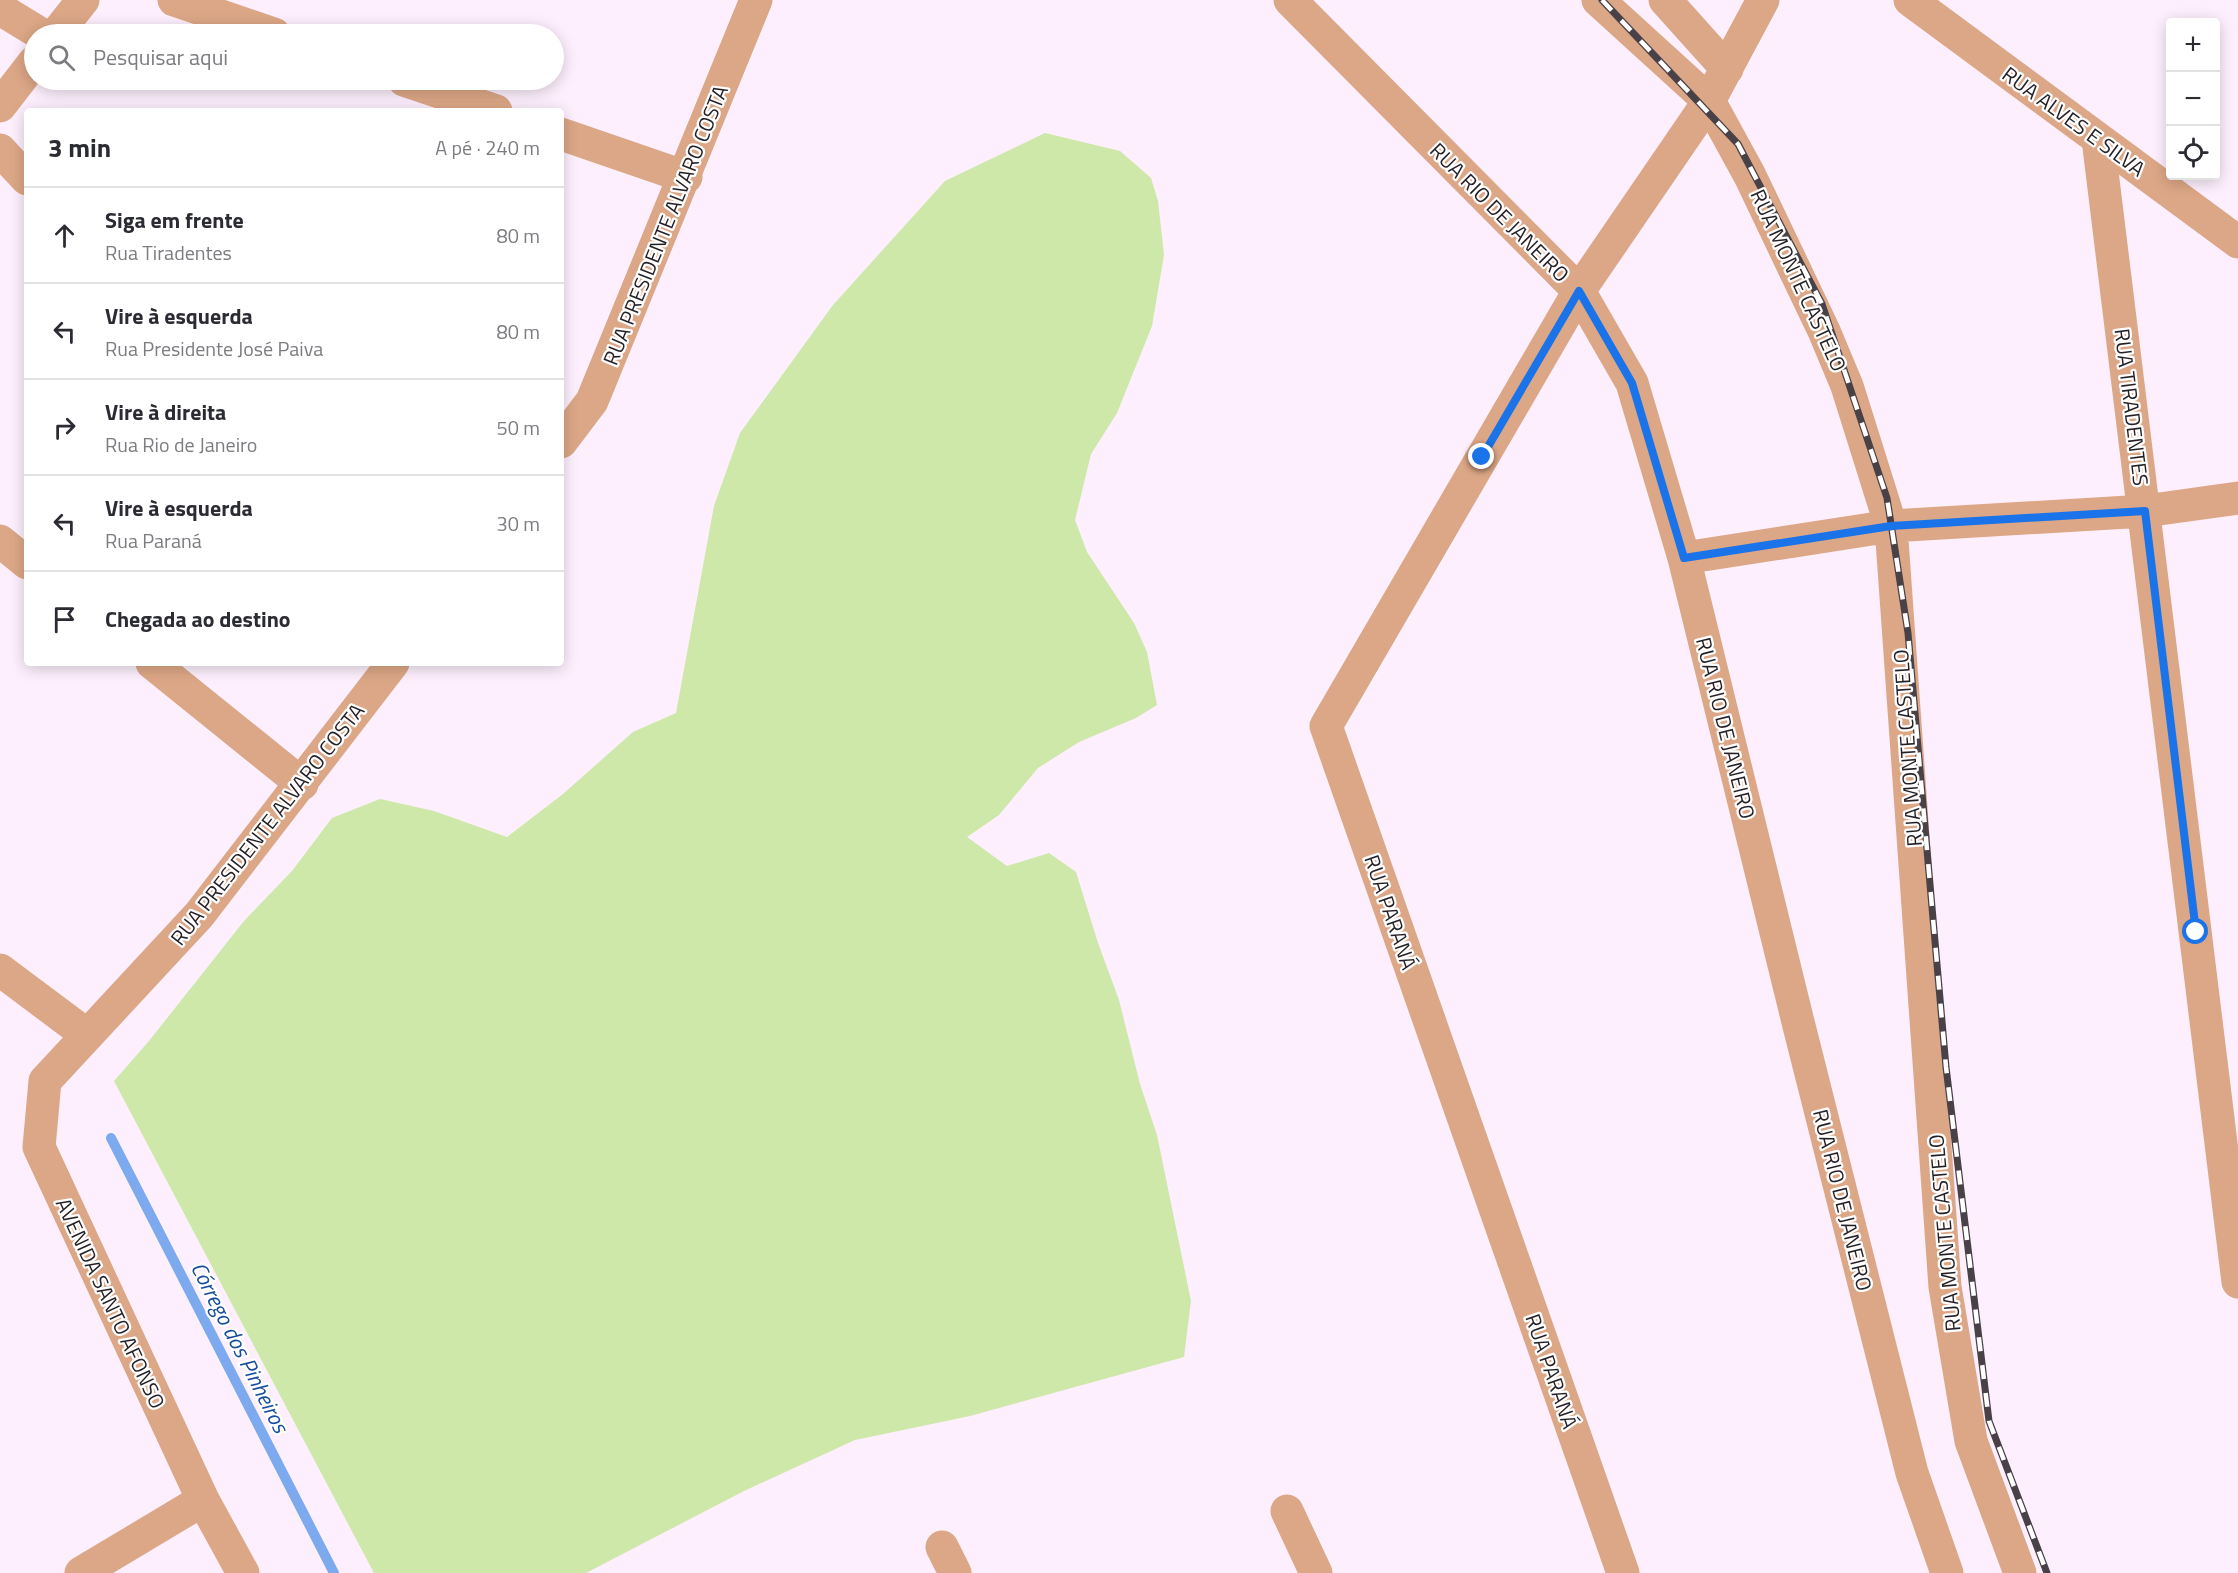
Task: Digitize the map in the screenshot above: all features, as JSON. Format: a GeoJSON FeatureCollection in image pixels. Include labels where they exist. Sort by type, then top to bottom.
{"type":"FeatureCollection","features":[{"type":"Feature","properties":{"kind":"street"},"geometry":{"type":"LineString","coordinates":[[64,24],[83,0]]}},
{"type":"Feature","properties":{"kind":"street"},"geometry":{"type":"LineString","coordinates":[[174,0],[245,24]]}},
{"type":"Feature","properties":{"kind":"street","name":"RUA PRESIDENTE ALVARO COSTA"},"geometry":{"type":"LineString","coordinates":[[564,438],[592,401],[686,177],[756,0]]}},
{"type":"Feature","properties":{"kind":"street","name":"RUA RIO DE JANEIRO"},"geometry":{"type":"LineString","coordinates":[[1290,0],[1579,291],[1632,383],[1684,558],[1798,1026],[1910,1461],[1947,1573]]}},
{"type":"Feature","properties":{"kind":"street","name":"RUA MONTE CASTELO"},"geometry":{"type":"LineString","coordinates":[[1598,0],[1709,101],[1750,176],[1824,331],[1847,386],[1891,526],[1945,1287],[1971,1441],[2020,1573]]}},
{"type":"Feature","properties":{"kind":"street"},"geometry":{"type":"LineString","coordinates":[[1665,0],[1727,69]]}},
{"type":"Feature","properties":{"kind":"street","name":"RUA PARANÁ"},"geometry":{"type":"LineString","coordinates":[[1623,1573],[1326,726],[1579,291],[1709,101],[1763,0]]}},
{"type":"Feature","properties":{"kind":"street","name":"RUA ALVES E SILVA"},"geometry":{"type":"LineString","coordinates":[[1910,0],[2238,242]]}},
{"type":"Feature","properties":{"kind":"street"},"geometry":{"type":"LineString","coordinates":[[0,9],[25,24]]}},
{"type":"Feature","properties":{"kind":"street"},"geometry":{"type":"LineString","coordinates":[[0,106],[24,75]]}},
{"type":"Feature","properties":{"kind":"street"},"geometry":{"type":"LineString","coordinates":[[434,90],[487,108]]}},
{"type":"Feature","properties":{"kind":"street"},"geometry":{"type":"LineString","coordinates":[[564,135],[686,177]]}},
{"type":"Feature","properties":{"kind":"street","name":"RUA TIRADENTES"},"geometry":{"type":"LineString","coordinates":[[2098,139],[2238,1282]]}},
{"type":"Feature","properties":{"kind":"street"},"geometry":{"type":"LineString","coordinates":[[0,150],[24,176]]}},
{"type":"Feature","properties":{"kind":"street"},"geometry":{"type":"LineString","coordinates":[[1684,558],[1891,526],[2145,511],[2238,498]]}},
{"type":"Feature","properties":{"kind":"street"},"geometry":{"type":"LineString","coordinates":[[0,541],[24,561]]}},
{"type":"Feature","properties":{"kind":"street"},"geometry":{"type":"LineString","coordinates":[[156,666],[302,784]]}},
{"type":"Feature","properties":{"kind":"street","name":"RUA PRESIDENTE ALVARO COSTA"},"geometry":{"type":"LineString","coordinates":[[87,1035],[199,915],[391,666]]}},
{"type":"Feature","properties":{"kind":"street"},"geometry":{"type":"LineString","coordinates":[[1,974],[87,1035]]}},
{"type":"Feature","properties":{"kind":"street","name":"AVENIDA SANTO AFONSO"},"geometry":{"type":"LineString","coordinates":[[87,1035],[45,1081],[39,1147],[203,1500],[243,1573]]}},
{"type":"Feature","properties":{"kind":"street"},"geometry":{"type":"LineString","coordinates":[[81,1573],[203,1500]]}},
{"type":"Feature","properties":{"kind":"street"},"geometry":{"type":"LineString","coordinates":[[1287,1511],[1316,1573]]}},
{"type":"Feature","properties":{"kind":"green space"},"geometry":{"type":"Polygon","coordinates":[[[1045,133],[1120,151],[1151,178],[1158,201],[1164,255],[1152,326],[1117,413],[1091,454],[1075,520],[1087,552],[1134,623],[1147,652],[1157,705],[1136,718],[1079,742],[1038,768],[999,815],[967,837],[1007,866],[1049,853],[1076,872],[1119,1000],[1140,1084],[1157,1135],[1191,1301],[1184,1357],[970,1416],[855,1440],[744,1491],[586,1573],[374,1573],[114,1081],[149,1041],[244,921],[292,871],[332,818],[380,799],[434,811],[507,837],[563,794],[633,732],[676,713],[714,506],[740,433],[833,305],[945,181],[1045,133]]]}},
{"type":"Feature","properties":{"kind":"waterway","name":"Córrego dos Pinheiros"},"geometry":{"type":"LineString","coordinates":[[111,1138],[334,1573]]}},
{"type":"Feature","properties":{"kind":"railway"},"geometry":{"type":"LineString","coordinates":[[1602,0],[1738,144],[1822,304],[1887,498],[1908,633],[1946,1067],[1989,1421],[2047,1573]]}},
{"type":"Feature","properties":{"kind":"route"},"geometry":{"type":"LineString","coordinates":[[1482,457],[1579,291],[1632,383],[1684,558],[1866,532],[1891,526],[2145,511],[2196,932]]}}]}
